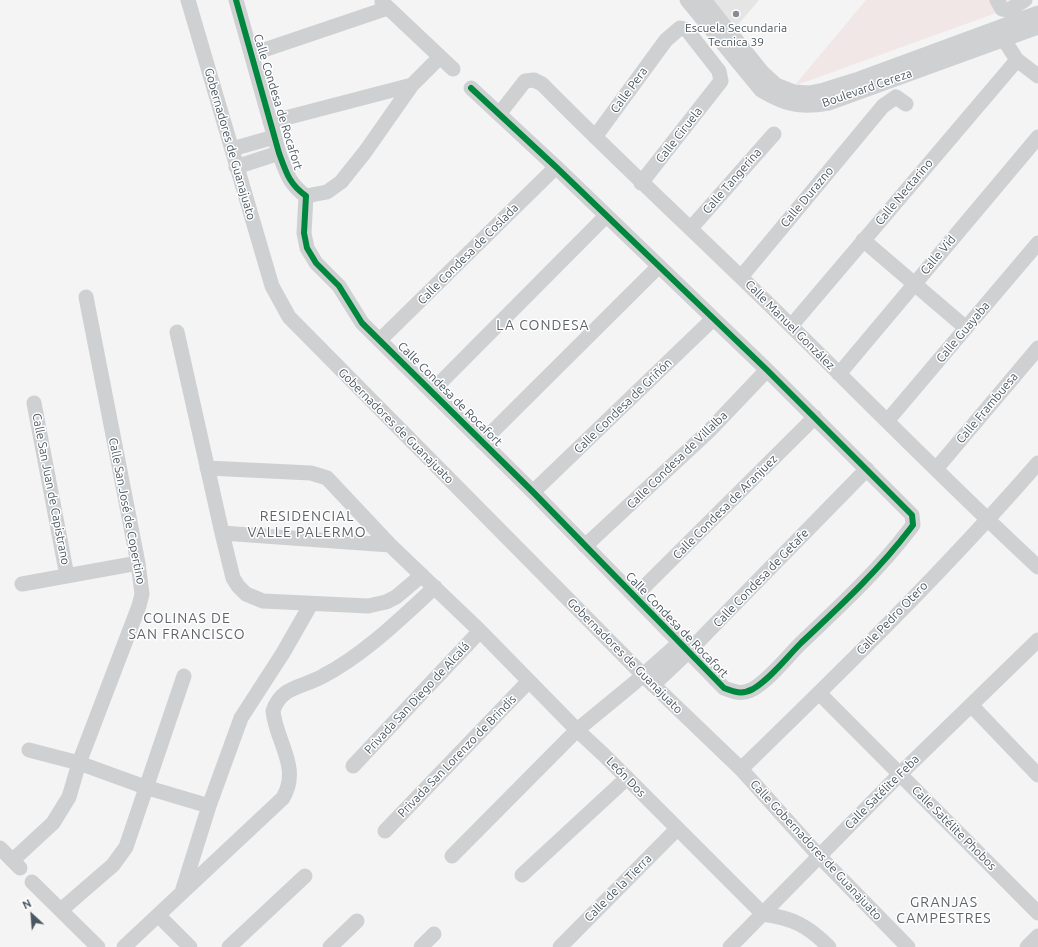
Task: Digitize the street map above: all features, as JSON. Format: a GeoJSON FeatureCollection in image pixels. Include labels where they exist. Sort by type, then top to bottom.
{"type":"FeatureCollection","features":[{"type":"Feature","properties":{"kind":"street","name":"Gobernadores de Guanajuato"},"geometry":{"type":"LineString","coordinates":[[188,0],[272,286],[289,317],[648,680],[741,769]]}},
{"type":"Feature","properties":{"kind":"street","name":"Calle Condesa de Rocafort"},"geometry":{"type":"LineString","coordinates":[[236,0],[279,153],[288,177],[296,188],[306,196],[304,233],[311,256],[339,286],[362,323],[533,492],[635,596],[683,648],[724,688],[735,693],[744,693],[752,689],[775,669],[874,571],[910,529],[913,519],[908,511],[815,417],[500,113],[471,88]]}},
{"type":"Feature","properties":{"kind":"street","name":"Boulevard Cereza"},"geometry":{"type":"LineString","coordinates":[[687,0],[761,90],[790,105],[810,106],[829,103],[1000,34],[1038,13]]}},
{"type":"Feature","properties":{"kind":"street","name":"Boulevard Cereza"},"geometry":{"type":"LineString","coordinates":[[704,0],[762,72],[776,85],[794,92],[809,93],[824,90],[1000,34],[1038,27]]}},
{"type":"Feature","properties":{"kind":"street"},"geometry":{"type":"LineString","coordinates":[[996,0],[999,6],[1009,10],[1025,0]]}},
{"type":"Feature","properties":{"kind":"street"},"geometry":{"type":"LineString","coordinates":[[252,54],[384,4],[453,69]]}},
{"type":"Feature","properties":{"kind":"street","name":"Calle Pera"},"geometry":{"type":"LineString","coordinates":[[595,137],[664,42],[680,28],[687,30],[719,71],[721,78],[717,87]]}},
{"type":"Feature","properties":{"kind":"street"},"geometry":{"type":"LineString","coordinates":[[1000,34],[1018,60],[1038,76]]}},
{"type":"Feature","properties":{"kind":"street"},"geometry":{"type":"LineString","coordinates":[[306,196],[327,192],[341,182],[365,152],[412,85],[440,57]]}},
{"type":"Feature","properties":{"kind":"street","name":"Calle Nectarino"},"geometry":{"type":"LineString","coordinates":[[791,326],[1018,60]]}},
{"type":"Feature","properties":{"kind":"street","name":"Calle Manuel González"},"geometry":{"type":"LineString","coordinates":[[500,113],[525,81],[534,80],[542,84],[641,183],[690,228],[888,420],[988,521],[1038,567]]}},
{"type":"Feature","properties":{"kind":"street"},"geometry":{"type":"LineString","coordinates":[[232,149],[272,130],[412,85]]}},
{"type":"Feature","properties":{"kind":"street","name":"Calle Ciruela"},"geometry":{"type":"LineString","coordinates":[[641,183],[717,87]]}},
{"type":"Feature","properties":{"kind":"street","name":"Calle Durazno"},"geometry":{"type":"LineString","coordinates":[[741,277],[887,102],[896,97],[906,104]]}},
{"type":"Feature","properties":{"kind":"street","name":"Calle Tangerina"},"geometry":{"type":"LineString","coordinates":[[690,228],[774,134]]}},
{"type":"Feature","properties":{"kind":"street","name":"Calle Vid"},"geometry":{"type":"LineString","coordinates":[[839,374],[1038,137]]}},
{"type":"Feature","properties":{"kind":"street"},"geometry":{"type":"LineString","coordinates":[[236,167],[279,153]]}},
{"type":"Feature","properties":{"kind":"street","name":"Calle Condesa de Coslada"},"geometry":{"type":"LineString","coordinates":[[380,340],[556,167]]}},
{"type":"Feature","properties":{"kind":"street"},"geometry":{"type":"LineString","coordinates":[[432,391],[606,216]]}},
{"type":"Feature","properties":{"kind":"street"},"geometry":{"type":"LineString","coordinates":[[863,240],[966,328]]}},
{"type":"Feature","properties":{"kind":"street","name":"Calle Guayaba"},"geometry":{"type":"LineString","coordinates":[[888,420],[1038,243]]}},
{"type":"Feature","properties":{"kind":"street"},"geometry":{"type":"LineString","coordinates":[[482,442],[658,267]]}},
{"type":"Feature","properties":{"kind":"street","name":"Calle San José de Copertino"},"geometry":{"type":"LineString","coordinates":[[0,848],[16,864],[59,815],[69,797],[79,763],[139,606],[142,594],[138,562],[86,297]]}},
{"type":"Feature","properties":{"kind":"street","name":"Calle Condesa de Griñón"},"geometry":{"type":"LineString","coordinates":[[533,492],[713,319]]}},
{"type":"Feature","properties":{"kind":"street"},"geometry":{"type":"LineString","coordinates":[[176,332],[233,578],[246,594],[263,601],[311,604],[377,605],[396,597],[422,575]]}},
{"type":"Feature","properties":{"kind":"street","name":"Calle Frambuesa"},"geometry":{"type":"LineString","coordinates":[[936,469],[1038,348]]}},
{"type":"Feature","properties":{"kind":"street","name":"Calle Condesa de Villalba"},"geometry":{"type":"LineString","coordinates":[[585,546],[709,431],[766,370]]}},
{"type":"Feature","properties":{"kind":"street","name":"Calle San Juan de Capistrano"},"geometry":{"type":"LineString","coordinates":[[34,403],[67,576]]}},
{"type":"Feature","properties":{"kind":"street","name":"Calle Condesa de Aranjuez"},"geometry":{"type":"LineString","coordinates":[[635,596],[815,417]]}},
{"type":"Feature","properties":{"kind":"street","name":"Calle Pedro Otero"},"geometry":{"type":"LineString","coordinates":[[741,769],[819,693],[988,521],[1038,463]]}},
{"type":"Feature","properties":{"kind":"street","name":"León Dos"},"geometry":{"type":"LineString","coordinates":[[207,468],[321,475],[327,478],[390,545],[480,631],[577,730],[763,914]]}},
{"type":"Feature","properties":{"kind":"street","name":"Calle Condesa de Getafe"},"geometry":{"type":"LineString","coordinates":[[452,856],[577,730],[648,680],[683,648],[867,469]]}},
{"type":"Feature","properties":{"kind":"street"},"geometry":{"type":"LineString","coordinates":[[222,533],[390,545]]}},
{"type":"Feature","properties":{"kind":"street"},"geometry":{"type":"LineString","coordinates":[[22,584],[138,562]]}},
{"type":"Feature","properties":{"kind":"street"},"geometry":{"type":"LineString","coordinates":[[124,947],[273,809],[289,788],[290,776],[288,762],[273,711],[276,703],[284,692],[316,680],[350,660],[436,588]]}},
{"type":"Feature","properties":{"kind":"street"},"geometry":{"type":"LineString","coordinates":[[182,893],[209,806],[241,718],[311,604]]}},
{"type":"Feature","properties":{"kind":"street","name":"Privada San Diego de Alcalá"},"geometry":{"type":"LineString","coordinates":[[353,766],[480,631]]}},
{"type":"Feature","properties":{"kind":"street","name":"Calle Satélite Feba"},"geometry":{"type":"LineString","coordinates":[[730,947],[900,774],[1038,640]]}},
{"type":"Feature","properties":{"kind":"street"},"geometry":{"type":"LineString","coordinates":[[61,910],[120,856],[132,834],[145,787],[184,676]]}},
{"type":"Feature","properties":{"kind":"street"},"geometry":{"type":"LineString","coordinates":[[265,680],[284,692]]}},
{"type":"Feature","properties":{"kind":"street","name":"Privada San Lorenzo de Brindis"},"geometry":{"type":"LineString","coordinates":[[385,831],[529,681]]}},
{"type":"Feature","properties":{"kind":"street","name":"Calle Satélite Phobos"},"geometry":{"type":"LineString","coordinates":[[819,693],[1038,913]]}},
{"type":"Feature","properties":{"kind":"street"},"geometry":{"type":"LineString","coordinates":[[971,706],[1038,775]]}},
{"type":"Feature","properties":{"kind":"street"},"geometry":{"type":"LineString","coordinates":[[29,750],[79,763],[145,787],[209,806]]}},
{"type":"Feature","properties":{"kind":"street","name":"Calle Gobernadores de Guanajuato"},"geometry":{"type":"LineString","coordinates":[[741,769],[819,856],[908,947]]}},
{"type":"Feature","properties":{"kind":"street"},"geometry":{"type":"LineString","coordinates":[[522,875],[627,778]]}},
{"type":"Feature","properties":{"kind":"street","name":"Calle de la Tierra"},"geometry":{"type":"LineString","coordinates":[[560,947],[677,829]]}},
{"type":"Feature","properties":{"kind":"street"},"geometry":{"type":"LineString","coordinates":[[196,850],[216,861]]}},
{"type":"Feature","properties":{"kind":"street"},"geometry":{"type":"LineString","coordinates":[[229,947],[306,876]]}},
{"type":"Feature","properties":{"kind":"street"},"geometry":{"type":"LineString","coordinates":[[32,882],[98,947]]}},
{"type":"Feature","properties":{"kind":"street"},"geometry":{"type":"LineString","coordinates":[[763,914],[784,917],[798,922],[818,936],[829,947]]}},
{"type":"Feature","properties":{"kind":"street"},"geometry":{"type":"LineString","coordinates":[[158,915],[190,947]]}},
{"type":"Feature","properties":{"kind":"street"},"geometry":{"type":"LineString","coordinates":[[330,947],[357,921]]}},
{"type":"Feature","properties":{"kind":"street"},"geometry":{"type":"LineString","coordinates":[[421,947],[434,934]]}},
{"type":"Feature","properties":{"kind":"street"},"geometry":{"type":"LineString","coordinates":[[1027,947],[1038,936]]}},
{"type":"Feature","properties":{"kind":"shaded area","name":"Escuela Secundaria Tecnica 39"},"geometry":{"type":"Polygon","coordinates":[[[713,0],[759,0],[736,27],[713,0]]]}},
{"type":"Feature","properties":{"kind":"shaded area"},"geometry":{"type":"Polygon","coordinates":[[[866,0],[1032,0],[794,86],[866,0]]]}},
{"type":"Feature","properties":{"kind":"cycle path"},"geometry":{"type":"LineString","coordinates":[[236,0],[279,153],[286,172],[292,182],[306,196],[304,233],[307,248],[316,263],[339,286],[362,323],[533,492],[724,688],[735,692],[749,691],[772,674],[885,559],[913,525],[912,515],[767,370],[556,167],[471,88]]}},
{"type":"Feature","properties":{"kind":"place","name":"Escuela Secundaria Tecnica 39"},"geometry":{"type":"Point","coordinates":[736,14]}},
{"type":"Feature","properties":{"kind":"district","name":"LA CONDESA"},"geometry":{"type":"Point","coordinates":[543,325]}},
{"type":"Feature","properties":{"kind":"district","name":"RESIDENCIAL VALLE PALERMO"},"geometry":{"type":"Point","coordinates":[307,524]}},
{"type":"Feature","properties":{"kind":"district","name":"COLINAS DE SAN FRANCISCO"},"geometry":{"type":"Point","coordinates":[187,626]}},
{"type":"Feature","properties":{"kind":"district","name":"GRANJAS CAMPESTRES"},"geometry":{"type":"Point","coordinates":[944,910]}}]}
